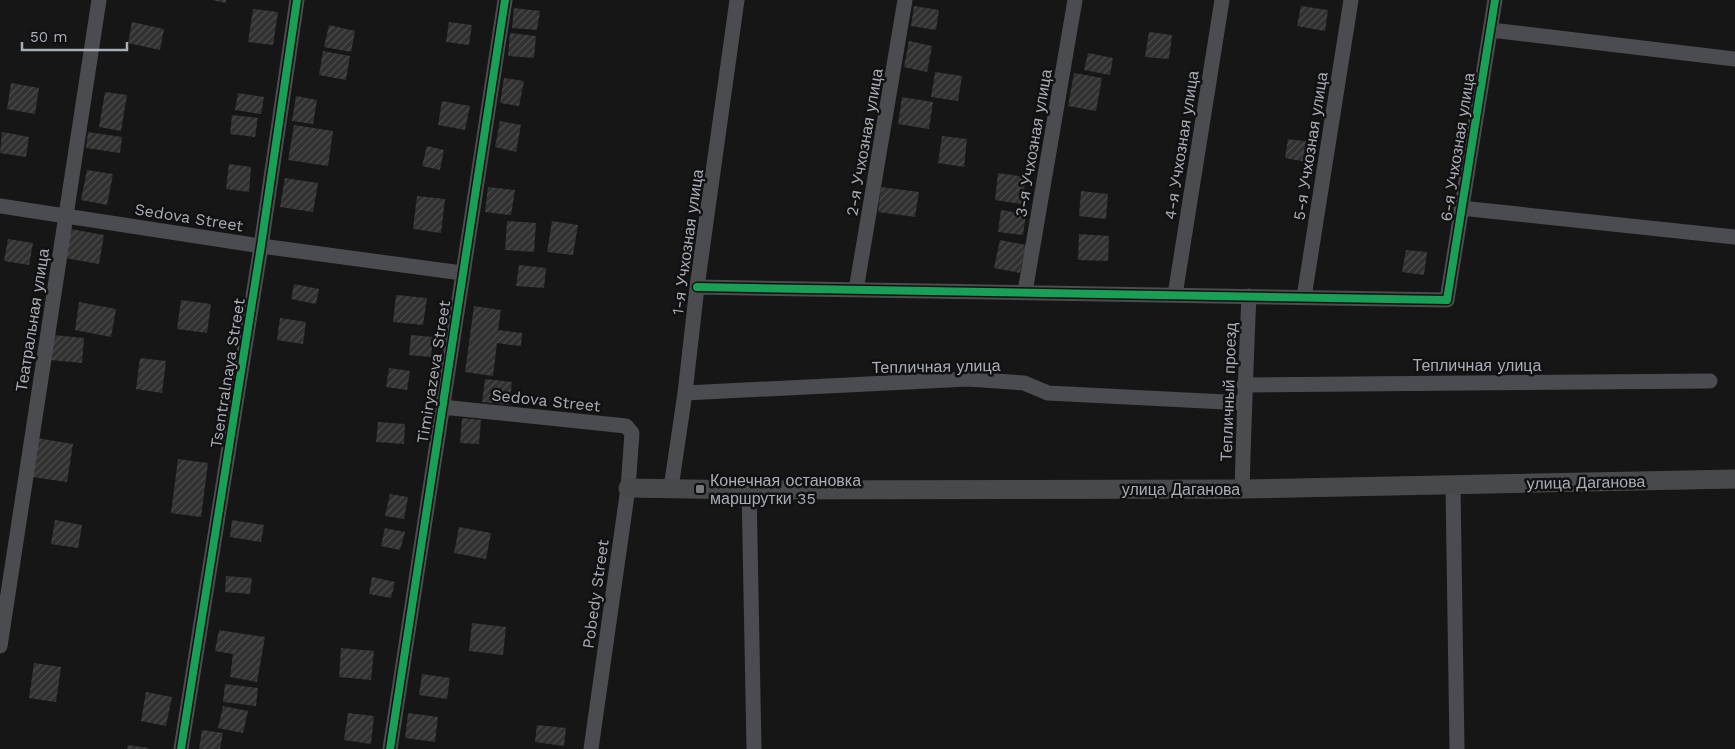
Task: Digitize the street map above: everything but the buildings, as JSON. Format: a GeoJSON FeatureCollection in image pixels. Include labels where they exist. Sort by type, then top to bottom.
{"type":"FeatureCollection","features":[{"type":"Feature","properties":{"kind":"main road","name":"улица Даганова"},"geometry":{"type":"LineString","coordinates":[[628,486],[749,488],[1242,487],[1453,485],[1735,477]]}},
{"type":"Feature","properties":{"kind":"main road","name":"улица Даганова"},"geometry":{"type":"LineString","coordinates":[[1242,487],[1735,477]]}},
{"type":"Feature","properties":{"kind":"street","name":"Театральная улица"},"geometry":{"type":"LineString","coordinates":[[0,646],[99,0]]}},
{"type":"Feature","properties":{"kind":"street","name":"Tsentralnaya Street"},"geometry":{"type":"LineString","coordinates":[[182,749],[261,246],[297,0]]}},
{"type":"Feature","properties":{"kind":"street","name":"Timiryazeva Street"},"geometry":{"type":"LineString","coordinates":[[390,749],[505,0]]}},
{"type":"Feature","properties":{"kind":"street","name":"1-я Учхозная улица"},"geometry":{"type":"LineString","coordinates":[[671,486],[686,393],[698,287],[737,0]]}},
{"type":"Feature","properties":{"kind":"street","name":"2-я Учхозная улица"},"geometry":{"type":"LineString","coordinates":[[856,290],[905,0]]}},
{"type":"Feature","properties":{"kind":"street","name":"3-я Учхозная улица"},"geometry":{"type":"LineString","coordinates":[[1025,292],[1075,0]]}},
{"type":"Feature","properties":{"kind":"street","name":"4-я Учхозная улица"},"geometry":{"type":"LineString","coordinates":[[1175,295],[1222,0]]}},
{"type":"Feature","properties":{"kind":"street","name":"5-я Учхозная улица"},"geometry":{"type":"LineString","coordinates":[[1304,297],[1351,0]]}},
{"type":"Feature","properties":{"kind":"street","name":"6-я Учхозная улица"},"geometry":{"type":"LineString","coordinates":[[1304,297],[1448,300],[1495,0]]}},
{"type":"Feature","properties":{"kind":"street"},"geometry":{"type":"LineString","coordinates":[[1491,30],[1735,59]]}},
{"type":"Feature","properties":{"kind":"street","name":"Sedova Street"},"geometry":{"type":"LineString","coordinates":[[0,206],[261,246],[462,274]]}},
{"type":"Feature","properties":{"kind":"street"},"geometry":{"type":"LineString","coordinates":[[1461,208],[1735,237]]}},
{"type":"Feature","properties":{"kind":"street"},"geometry":{"type":"LineString","coordinates":[[698,287],[1304,297]]}},
{"type":"Feature","properties":{"kind":"street","name":"Тепличный проезд"},"geometry":{"type":"LineString","coordinates":[[1242,487],[1244,385],[1249,296]]}},
{"type":"Feature","properties":{"kind":"street","name":"Тепличная улица"},"geometry":{"type":"LineString","coordinates":[[686,393],[968,380],[1024,383],[1048,393],[1245,403]]}},
{"type":"Feature","properties":{"kind":"street","name":"Тепличная улица"},"geometry":{"type":"LineString","coordinates":[[1244,385],[1710,381]]}},
{"type":"Feature","properties":{"kind":"street","name":"Sedova Street"},"geometry":{"type":"LineString","coordinates":[[442,407],[626,426],[632,433],[632,444]]}},
{"type":"Feature","properties":{"kind":"street","name":"Pobedy Street"},"geometry":{"type":"LineString","coordinates":[[591,749],[628,486],[632,444]]}},
{"type":"Feature","properties":{"kind":"street"},"geometry":{"type":"LineString","coordinates":[[1453,485],[1457,749]]}},
{"type":"Feature","properties":{"kind":"street"},"geometry":{"type":"LineString","coordinates":[[749,488],[754,749]]}},
{"type":"Feature","properties":{"kind":"cycle path"},"geometry":{"type":"LineString","coordinates":[[181,749],[261,246],[297,0]]}},
{"type":"Feature","properties":{"kind":"cycle path"},"geometry":{"type":"LineString","coordinates":[[390,749],[505,0]]}},
{"type":"Feature","properties":{"kind":"cycle path"},"geometry":{"type":"LineString","coordinates":[[697,287],[1447,300],[1495,0]]}},
{"type":"Feature","properties":{"kind":"place","name":"Конечная остановка маршрутки 35"},"geometry":{"type":"Point","coordinates":[700,489]}}]}
